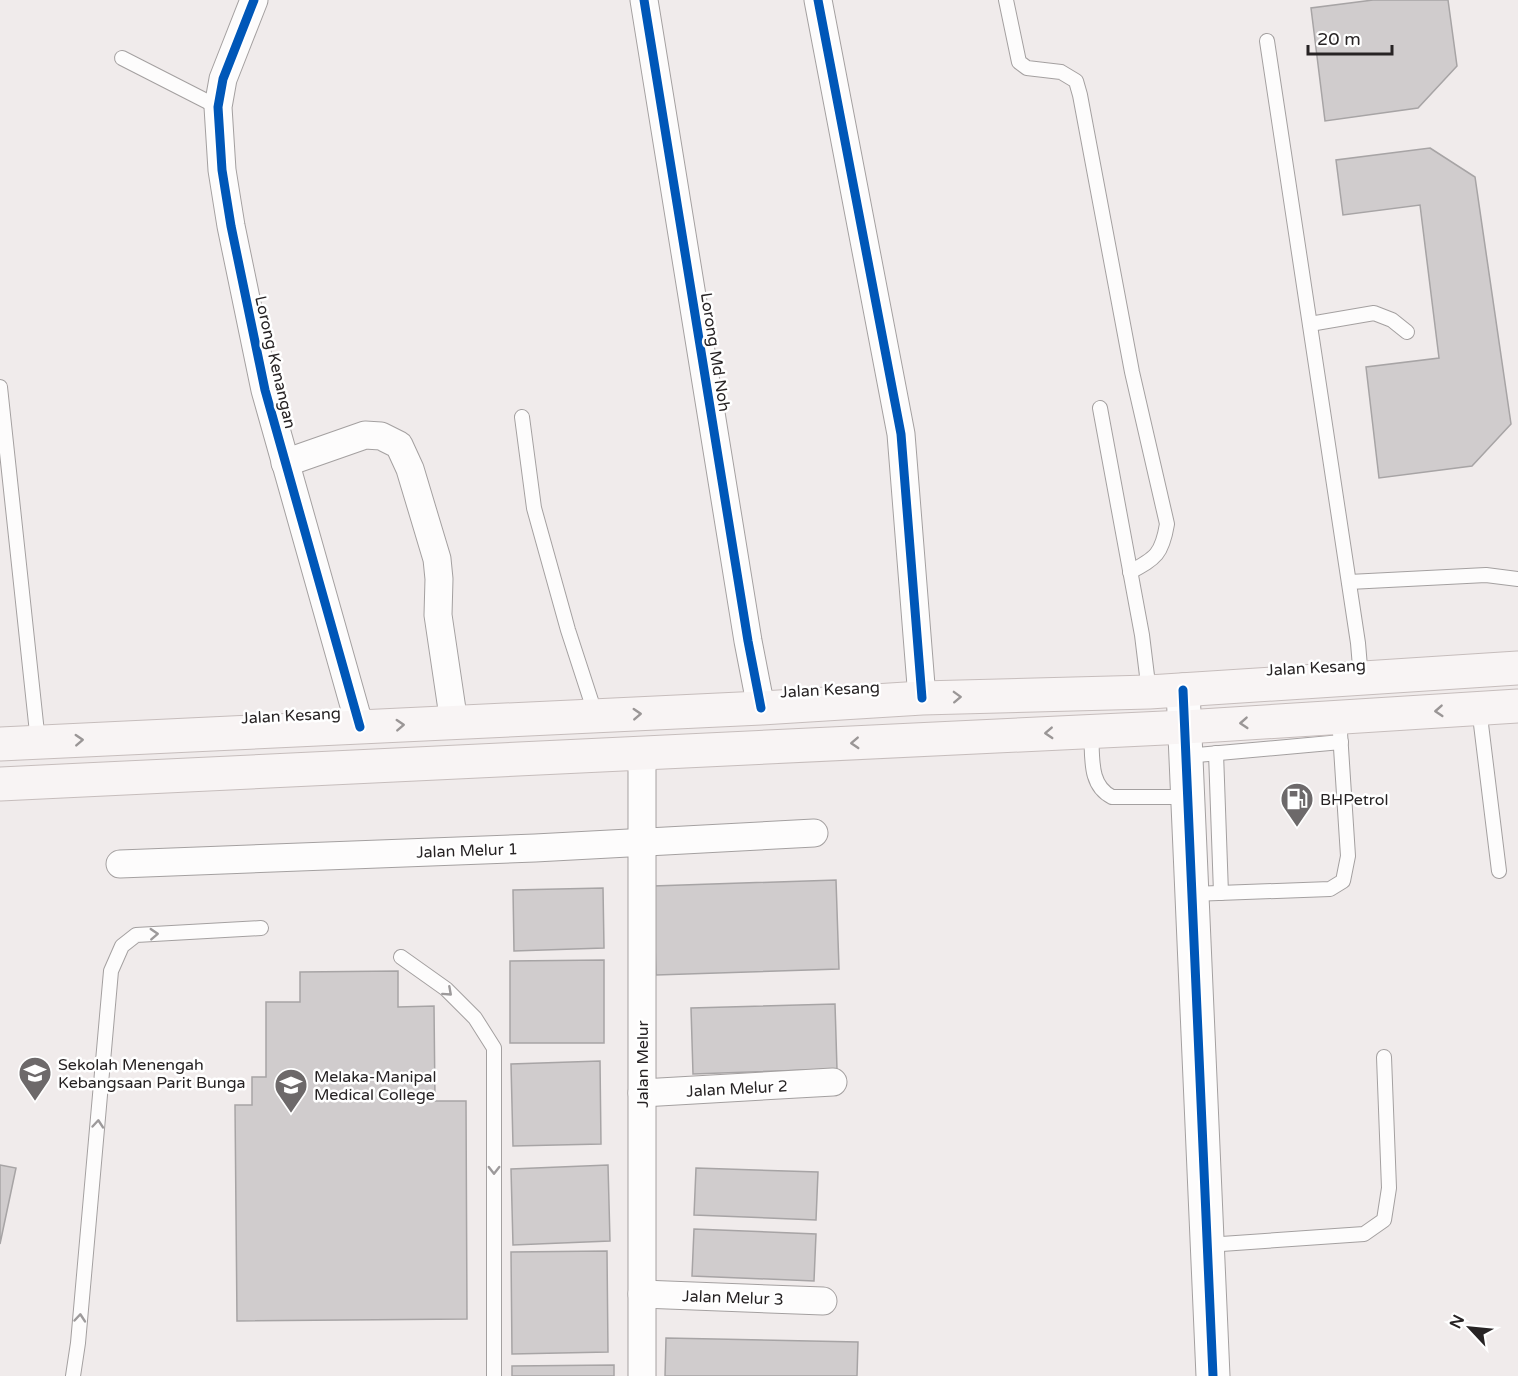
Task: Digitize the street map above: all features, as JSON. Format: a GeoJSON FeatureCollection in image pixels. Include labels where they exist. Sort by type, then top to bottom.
{"type":"FeatureCollection","features":[{"type":"Feature","properties":{"kind":"main road","name":"Jalan Kesang"},"geometry":{"type":"LineString","coordinates":[[0,744],[761,708],[1148,680],[1183,690],[1518,668]]}},
{"type":"Feature","properties":{"kind":"main road"},"geometry":{"type":"LineString","coordinates":[[0,784],[1091,731],[1196,745],[1340,730],[1479,708],[1518,706]]}},
{"type":"Feature","properties":{"kind":"street","name":"Lorong Kenangan"},"geometry":{"type":"LineString","coordinates":[[254,0],[223,79],[218,107],[222,170],[231,226],[265,390],[360,727]]}},
{"type":"Feature","properties":{"kind":"street","name":"Lorong Md Noh"},"geometry":{"type":"LineString","coordinates":[[644,0],[761,708]]}},
{"type":"Feature","properties":{"kind":"street"},"geometry":{"type":"LineString","coordinates":[[818,0],[901,434],[922,698]]}},
{"type":"Feature","properties":{"kind":"street"},"geometry":{"type":"LineString","coordinates":[[285,463],[365,435],[381,436],[399,445],[410,469],[437,559],[438,615],[454,723]]}},
{"type":"Feature","properties":{"kind":"street"},"geometry":{"type":"LineString","coordinates":[[1183,690],[1196,745],[1187,797],[1206,894],[1207,1245],[1214,1376]]}},
{"type":"Feature","properties":{"kind":"street","name":"Jalan Melur"},"geometry":{"type":"LineString","coordinates":[[642,753],[642,1376]]}},
{"type":"Feature","properties":{"kind":"street","name":"Jalan Melur 1"},"geometry":{"type":"LineString","coordinates":[[120,864],[535,848],[814,833]]}},
{"type":"Feature","properties":{"kind":"street","name":"Jalan Melur 2"},"geometry":{"type":"LineString","coordinates":[[642,1093],[832,1082]]}},
{"type":"Feature","properties":{"kind":"street","name":"Jalan Melur 3"},"geometry":{"type":"LineString","coordinates":[[642,1294],[823,1301]]}},
{"type":"Feature","properties":{"kind":"lane"},"geometry":{"type":"LineString","coordinates":[[1006,0],[1019,62],[1028,68],[1061,72],[1076,81],[1080,95],[1132,372],[1167,524],[1164,543],[1152,560],[1130,572]]}},
{"type":"Feature","properties":{"kind":"lane"},"geometry":{"type":"LineString","coordinates":[[1268,41],[1358,643],[1360,679]]}},
{"type":"Feature","properties":{"kind":"lane"},"geometry":{"type":"LineString","coordinates":[[122,58],[218,107]]}},
{"type":"Feature","properties":{"kind":"lane"},"geometry":{"type":"LineString","coordinates":[[1310,324],[1374,313],[1392,320],[1407,332]]}},
{"type":"Feature","properties":{"kind":"lane"},"geometry":{"type":"LineString","coordinates":[[0,387],[38,742]]}},
{"type":"Feature","properties":{"kind":"lane"},"geometry":{"type":"LineString","coordinates":[[1100,408],[1142,635],[1148,680]]}},
{"type":"Feature","properties":{"kind":"lane"},"geometry":{"type":"LineString","coordinates":[[522,417],[534,508],[568,630],[596,716]]}},
{"type":"Feature","properties":{"kind":"lane"},"geometry":{"type":"LineString","coordinates":[[1348,582],[1486,575],[1518,579]]}},
{"type":"Feature","properties":{"kind":"lane"},"geometry":{"type":"LineString","coordinates":[[1479,708],[1499,871]]}},
{"type":"Feature","properties":{"kind":"lane"},"geometry":{"type":"LineString","coordinates":[[1196,745],[1206,894],[1330,889],[1343,881],[1348,856],[1340,730]]}},
{"type":"Feature","properties":{"kind":"lane"},"geometry":{"type":"LineString","coordinates":[[1091,731],[1095,783],[1102,793],[1112,798],[1187,797]]}},
{"type":"Feature","properties":{"kind":"lane"},"geometry":{"type":"LineString","coordinates":[[73,1376],[78,1343],[111,971],[122,946],[136,935],[261,928]]}},
{"type":"Feature","properties":{"kind":"lane"},"geometry":{"type":"LineString","coordinates":[[401,957],[446,989],[475,1018],[494,1048],[494,1376]]}},
{"type":"Feature","properties":{"kind":"lane"},"geometry":{"type":"LineString","coordinates":[[1207,1245],[1364,1234],[1384,1220],[1389,1188],[1384,1057]]}},
{"type":"Feature","properties":{"kind":"building"},"geometry":{"type":"Polygon","coordinates":[[[1373,0],[1448,0],[1457,66],[1418,108],[1325,121],[1311,8],[1373,0]]]}},
{"type":"Feature","properties":{"kind":"building"},"geometry":{"type":"Polygon","coordinates":[[[1430,148],[1475,177],[1511,424],[1472,466],[1379,478],[1366,367],[1439,358],[1420,205],[1343,215],[1336,160],[1430,148]]]}},
{"type":"Feature","properties":{"kind":"building"},"geometry":{"type":"Polygon","coordinates":[[[836,880],[839,969],[656,975],[653,886],[836,880]]]}},
{"type":"Feature","properties":{"kind":"building"},"geometry":{"type":"Polygon","coordinates":[[[603,888],[604,948],[514,951],[513,890],[603,888]]]}},
{"type":"Feature","properties":{"kind":"building"},"geometry":{"type":"Polygon","coordinates":[[[604,960],[604,1043],[510,1043],[510,961],[604,960]]]}},
{"type":"Feature","properties":{"kind":"building"},"geometry":{"type":"Polygon","coordinates":[[[398,971],[398,1007],[434,1006],[435,1101],[466,1101],[467,1319],[237,1321],[235,1105],[252,1105],[252,1077],[266,1077],[266,1002],[300,1002],[300,972],[398,971]]]}},
{"type":"Feature","properties":{"kind":"building"},"geometry":{"type":"Polygon","coordinates":[[[835,1004],[837,1069],[693,1074],[691,1008],[835,1004]]]}},
{"type":"Feature","properties":{"kind":"building"},"geometry":{"type":"Polygon","coordinates":[[[600,1061],[601,1144],[513,1146],[511,1064],[600,1061]]]}},
{"type":"Feature","properties":{"kind":"building"},"geometry":{"type":"Polygon","coordinates":[[[0,1165],[16,1168],[0,1244],[0,1165]]]}},
{"type":"Feature","properties":{"kind":"building"},"geometry":{"type":"Polygon","coordinates":[[[608,1165],[610,1241],[513,1245],[511,1169],[608,1165]]]}},
{"type":"Feature","properties":{"kind":"building"},"geometry":{"type":"Polygon","coordinates":[[[696,1168],[818,1172],[816,1220],[694,1215],[696,1168]]]}},
{"type":"Feature","properties":{"kind":"building"},"geometry":{"type":"Polygon","coordinates":[[[694,1229],[816,1234],[814,1281],[692,1276],[694,1229]]]}},
{"type":"Feature","properties":{"kind":"building"},"geometry":{"type":"Polygon","coordinates":[[[607,1251],[608,1352],[512,1354],[511,1252],[607,1251]]]}},
{"type":"Feature","properties":{"kind":"building"},"geometry":{"type":"Polygon","coordinates":[[[666,1338],[858,1342],[857,1376],[665,1376],[666,1338]]]}},
{"type":"Feature","properties":{"kind":"building"},"geometry":{"type":"Polygon","coordinates":[[[614,1365],[614,1376],[512,1376],[512,1366],[614,1365]]]}},
{"type":"Feature","properties":{"kind":"cycle path"},"geometry":{"type":"LineString","coordinates":[[254,0],[223,79],[218,107],[222,170],[231,226],[265,390],[360,727]]}},
{"type":"Feature","properties":{"kind":"cycle path"},"geometry":{"type":"LineString","coordinates":[[644,0],[748,641],[761,708]]}},
{"type":"Feature","properties":{"kind":"cycle path"},"geometry":{"type":"LineString","coordinates":[[818,0],[901,434],[922,698]]}},
{"type":"Feature","properties":{"kind":"cycle path"},"geometry":{"type":"LineString","coordinates":[[1183,690],[1213,1376]]}},
{"type":"Feature","properties":{"kind":"place","name":"BHPetrol"},"geometry":{"type":"Point","coordinates":[1297,828]}},
{"type":"Feature","properties":{"kind":"place","name":"Sekolah Menengah Kebangsaan Parit Bunga"},"geometry":{"type":"Point","coordinates":[35,1102]}},
{"type":"Feature","properties":{"kind":"place","name":"Melaka-Manipal Medical College"},"geometry":{"type":"Point","coordinates":[291,1114]}}]}
